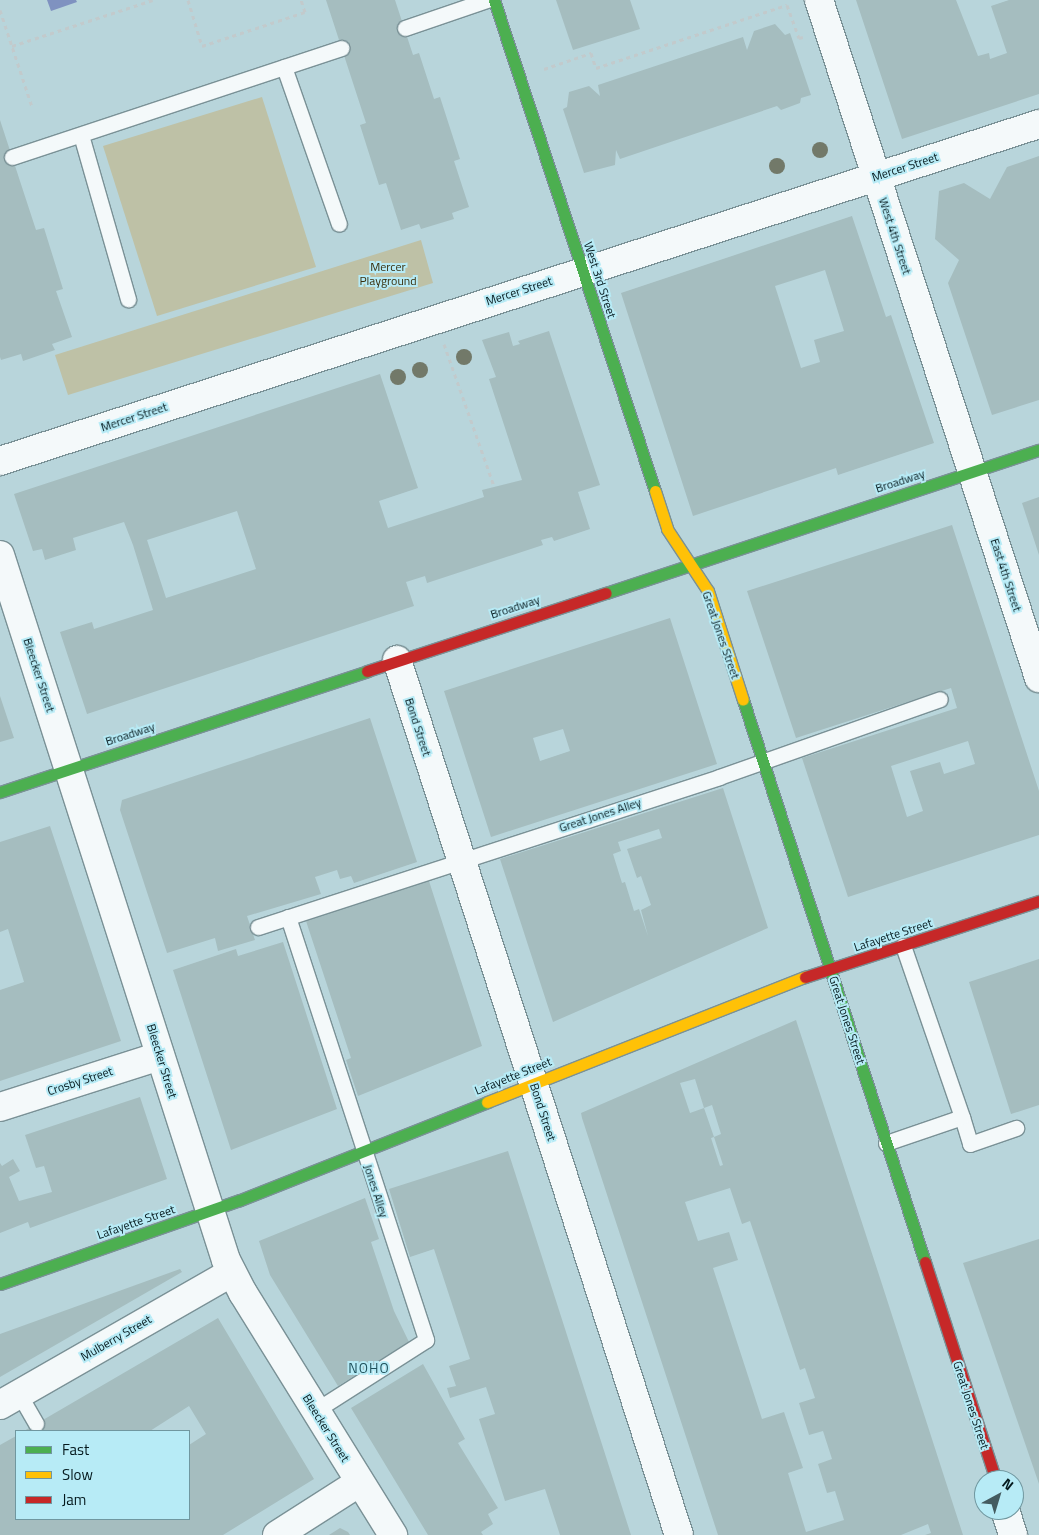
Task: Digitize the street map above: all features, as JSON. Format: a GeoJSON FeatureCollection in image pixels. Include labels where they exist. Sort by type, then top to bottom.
{"type":"FeatureCollection","features":[{"type":"Feature","properties":{"kind":"main road","name":"West 3rd Street"},"geometry":{"type":"LineString","coordinates":[[494,0],[667,529],[691,563]]}},
{"type":"Feature","properties":{"kind":"main road","name":"Broadway"},"geometry":{"type":"LineString","coordinates":[[0,792],[396,660],[1039,450]]}},
{"type":"Feature","properties":{"kind":"main road","name":"Great Jones Street"},"geometry":{"type":"LineString","coordinates":[[691,563],[708,591],[993,1470]]}},
{"type":"Feature","properties":{"kind":"main road","name":"Lafayette Street"},"geometry":{"type":"LineString","coordinates":[[0,1284],[210,1210],[778,986],[1039,901]]}},
{"type":"Feature","properties":{"kind":"street","name":"West 4th Street"},"geometry":{"type":"LineString","coordinates":[[818,0],[972,471]]}},
{"type":"Feature","properties":{"kind":"street","name":"Mercer Street"},"geometry":{"type":"LineString","coordinates":[[0,461],[582,270],[1039,124]]}},
{"type":"Feature","properties":{"kind":"street","name":"East 4th Street"},"geometry":{"type":"LineString","coordinates":[[972,471],[1039,678]]}},
{"type":"Feature","properties":{"kind":"street","name":"Bleecker Street"},"geometry":{"type":"LineString","coordinates":[[0,555],[160,1056],[232,1272],[393,1535]]}},
{"type":"Feature","properties":{"kind":"street","name":"Bond Street"},"geometry":{"type":"LineString","coordinates":[[396,660],[679,1535]]}},
{"type":"Feature","properties":{"kind":"street","name":"Crosby Street"},"geometry":{"type":"LineString","coordinates":[[0,1107],[160,1056]]}},
{"type":"Feature","properties":{"kind":"street","name":"Mulberry Street"},"geometry":{"type":"LineString","coordinates":[[9,1400],[232,1272]]}},
{"type":"Feature","properties":{"kind":"street"},"geometry":{"type":"LineString","coordinates":[[277,1535],[360,1482]]}},
{"type":"Feature","properties":{"kind":"street"},"geometry":{"type":"LineString","coordinates":[[1008,1520],[1013,1535]]}},
{"type":"Feature","properties":{"kind":"lane"},"geometry":{"type":"LineString","coordinates":[[405,28],[487,0]]}},
{"type":"Feature","properties":{"kind":"lane"},"geometry":{"type":"LineString","coordinates":[[12,157],[341,48]]}},
{"type":"Feature","properties":{"kind":"lane"},"geometry":{"type":"LineString","coordinates":[[284,68],[339,224]]}},
{"type":"Feature","properties":{"kind":"lane"},"geometry":{"type":"LineString","coordinates":[[81,135],[128,299]]}},
{"type":"Feature","properties":{"kind":"lane","name":"Great Jones Alley"},"geometry":{"type":"LineString","coordinates":[[258,927],[461,859],[763,762],[940,700]]}},
{"type":"Feature","properties":{"kind":"lane","name":"Jones Alley"},"geometry":{"type":"LineString","coordinates":[[288,918],[362,1151],[426,1340],[316,1410]]}},
{"type":"Feature","properties":{"kind":"lane"},"geometry":{"type":"LineString","coordinates":[[903,946],[970,1144],[1016,1128]]}},
{"type":"Feature","properties":{"kind":"lane"},"geometry":{"type":"LineString","coordinates":[[886,1143],[962,1116]]}},
{"type":"Feature","properties":{"kind":"lane"},"geometry":{"type":"LineString","coordinates":[[9,1400],[36,1424]]}},
{"type":"Feature","properties":{"kind":"path"},"geometry":{"type":"LineString","coordinates":[[12,46],[153,0]]}},
{"type":"Feature","properties":{"kind":"path"},"geometry":{"type":"LineString","coordinates":[[188,0],[202,46],[305,12],[301,0]]}},
{"type":"Feature","properties":{"kind":"path"},"geometry":{"type":"LineString","coordinates":[[549,67],[592,53],[596,68],[787,5],[799,38],[806,36]]}},
{"type":"Feature","properties":{"kind":"path"},"geometry":{"type":"LineString","coordinates":[[0,10],[32,107]]}},
{"type":"Feature","properties":{"kind":"path"},"geometry":{"type":"LineString","coordinates":[[443,341],[494,486]]}},
{"type":"Feature","properties":{"kind":"green space"},"geometry":{"type":"Polygon","coordinates":[[[262,97],[316,267],[157,316],[103,146],[262,97]]]}},
{"type":"Feature","properties":{"kind":"green space","name":"Mercer Playground"},"geometry":{"type":"Polygon","coordinates":[[[421,240],[433,283],[68,395],[55,355],[421,240]]]}},
{"type":"Feature","properties":{"kind":"water"},"geometry":{"type":"Polygon","coordinates":[[[47,0],[76,0],[77,2],[51,11],[47,0]]]}},
{"type":"Feature","properties":{"kind":"building"},"geometry":{"type":"Polygon","coordinates":[[[326,0],[395,0],[413,55],[419,53],[434,99],[440,97],[460,159],[454,161],[469,207],[452,213],[454,219],[421,229],[419,224],[401,230],[386,183],[379,185],[360,125],[366,123],[326,0]]]}},
{"type":"Feature","properties":{"kind":"building"},"geometry":{"type":"Polygon","coordinates":[[[556,0],[630,0],[640,29],[573,50],[556,0]]]}},
{"type":"Feature","properties":{"kind":"building"},"geometry":{"type":"Polygon","coordinates":[[[856,0],[956,0],[978,56],[989,53],[990,59],[1007,53],[991,6],[1009,0],[1039,0],[1039,94],[902,139],[856,0]]]}},
{"type":"Feature","properties":{"kind":"building"},"geometry":{"type":"Polygon","coordinates":[[[775,24],[785,35],[790,33],[811,95],[801,98],[800,103],[781,110],[777,106],[620,159],[616,150],[615,165],[584,173],[563,109],[567,107],[569,92],[589,86],[600,96],[598,85],[743,37],[747,50],[754,31],[775,24]]]}},
{"type":"Feature","properties":{"kind":"building"},"geometry":{"type":"Polygon","coordinates":[[[0,120],[36,230],[44,228],[63,289],[56,291],[72,337],[52,344],[55,350],[23,361],[21,354],[1,360],[0,357],[0,120]]]}},
{"type":"Feature","properties":{"kind":"building"},"geometry":{"type":"Polygon","coordinates":[[[1039,156],[1039,400],[992,415],[948,283],[959,260],[935,239],[939,191],[964,183],[990,199],[1007,167],[1039,156]]]}},
{"type":"Feature","properties":{"kind":"building"},"geometry":{"type":"Polygon","coordinates":[[[852,216],[886,317],[891,315],[934,443],[838,475],[836,468],[693,516],[621,293],[852,216]],[[825,270],[775,286],[801,368],[820,362],[814,340],[844,331],[825,270]]]}},
{"type":"Feature","properties":{"kind":"building"},"geometry":{"type":"Polygon","coordinates":[[[549,331],[600,485],[578,492],[590,529],[554,541],[552,537],[541,540],[543,545],[427,583],[425,576],[406,582],[414,606],[87,714],[60,632],[92,622],[94,629],[153,610],[133,545],[124,522],[73,538],[76,550],[45,560],[42,549],[33,551],[14,494],[380,374],[418,488],[379,501],[388,528],[484,497],[482,490],[522,480],[489,379],[496,377],[482,340],[509,332],[513,346],[520,344],[518,341],[549,331]],[[237,511],[147,540],[166,598],[256,569],[237,511]]]}},
{"type":"Feature","properties":{"kind":"building"},"geometry":{"type":"Polygon","coordinates":[[[1039,497],[1039,555],[1022,503],[1039,497]]]}},
{"type":"Feature","properties":{"kind":"building"},"geometry":{"type":"Polygon","coordinates":[[[952,525],[1039,791],[1039,835],[848,897],[802,758],[957,708],[951,688],[796,738],[747,591],[952,525]],[[968,741],[891,766],[907,817],[923,811],[910,771],[940,762],[944,774],[975,764],[968,741]]]}},
{"type":"Feature","properties":{"kind":"building"},"geometry":{"type":"Polygon","coordinates":[[[670,618],[717,764],[491,837],[444,691],[670,618]],[[563,729],[533,738],[540,761],[570,751],[563,729]]]}},
{"type":"Feature","properties":{"kind":"building"},"geometry":{"type":"Polygon","coordinates":[[[0,696],[14,738],[0,742],[0,696]]]}},
{"type":"Feature","properties":{"kind":"building"},"geometry":{"type":"Polygon","coordinates":[[[370,718],[417,862],[354,883],[351,876],[340,879],[337,870],[315,877],[321,894],[247,916],[255,940],[218,951],[215,938],[167,953],[120,810],[122,800],[370,718]]]}},
{"type":"Feature","properties":{"kind":"building"},"geometry":{"type":"Polygon","coordinates":[[[723,788],[768,928],[553,1022],[500,859],[723,788]],[[659,829],[618,842],[621,851],[613,854],[622,883],[625,882],[634,911],[639,909],[648,936],[641,910],[651,905],[641,876],[637,878],[627,849],[662,838],[659,829]]]}},
{"type":"Feature","properties":{"kind":"building"},"geometry":{"type":"Polygon","coordinates":[[[50,826],[121,1041],[0,1081],[0,990],[24,982],[8,929],[0,932],[0,842],[50,826]]]}},
{"type":"Feature","properties":{"kind":"building"},"geometry":{"type":"Polygon","coordinates":[[[429,881],[482,1046],[358,1096],[346,1060],[351,1058],[306,921],[429,881]]]}},
{"type":"Feature","properties":{"kind":"building"},"geometry":{"type":"Polygon","coordinates":[[[283,942],[337,1109],[231,1150],[173,970],[236,949],[238,956],[283,942]]]}},
{"type":"Feature","properties":{"kind":"building"},"geometry":{"type":"Polygon","coordinates":[[[1039,959],[1039,1105],[1011,1114],[969,982],[1039,959]]]}},
{"type":"Feature","properties":{"kind":"building"},"geometry":{"type":"Polygon","coordinates":[[[796,1020],[963,1535],[925,1535],[931,1533],[928,1524],[901,1535],[718,1535],[581,1113],[796,1020]],[[695,1079],[680,1083],[690,1113],[704,1108],[695,1079]],[[712,1105],[704,1108],[714,1137],[721,1134],[712,1105]],[[714,1137],[711,1138],[720,1166],[723,1165],[714,1137]],[[730,1188],[685,1202],[698,1241],[729,1232],[738,1260],[713,1268],[762,1419],[784,1412],[803,1468],[788,1473],[806,1532],[844,1520],[835,1491],[827,1493],[818,1464],[832,1459],[823,1431],[809,1435],[799,1403],[815,1398],[805,1368],[800,1370],[750,1221],[742,1224],[730,1188]]]}},
{"type":"Feature","properties":{"kind":"building"},"geometry":{"type":"Polygon","coordinates":[[[140,1097],[167,1179],[30,1228],[28,1222],[0,1233],[0,1163],[2,1166],[13,1159],[20,1171],[9,1177],[19,1201],[52,1192],[44,1166],[36,1168],[25,1135],[140,1097]]]}},
{"type":"Feature","properties":{"kind":"building"},"geometry":{"type":"Polygon","coordinates":[[[508,1151],[631,1535],[560,1535],[545,1489],[505,1501],[479,1419],[495,1414],[486,1387],[450,1398],[447,1388],[456,1386],[449,1366],[470,1359],[434,1249],[410,1257],[389,1189],[508,1151]]]}},
{"type":"Feature","properties":{"kind":"building"},"geometry":{"type":"Polygon","coordinates":[[[365,1198],[379,1239],[371,1242],[394,1311],[409,1342],[338,1386],[270,1275],[259,1241],[365,1198]]]}},
{"type":"Feature","properties":{"kind":"building"},"geometry":{"type":"Polygon","coordinates":[[[1039,1239],[1039,1484],[963,1263],[1039,1239]]]}},
{"type":"Feature","properties":{"kind":"building"},"geometry":{"type":"Polygon","coordinates":[[[180,1269],[182,1272],[0,1377],[0,1334],[180,1269]]]}},
{"type":"Feature","properties":{"kind":"building"},"geometry":{"type":"Polygon","coordinates":[[[218,1318],[314,1479],[223,1535],[0,1535],[0,1445],[15,1437],[15,1520],[190,1520],[190,1444],[206,1434],[189,1406],[152,1430],[26,1430],[218,1318]]]}},
{"type":"Feature","properties":{"kind":"building"},"geometry":{"type":"Polygon","coordinates":[[[423,1364],[465,1439],[458,1443],[498,1508],[488,1514],[493,1524],[481,1532],[483,1535],[428,1535],[351,1408],[423,1364]]]}},
{"type":"Feature","properties":{"kind":"building"},"geometry":{"type":"Polygon","coordinates":[[[340,1528],[350,1535],[329,1535],[340,1528]]]}},
{"type":"Feature","properties":{"kind":"traffic: fast"},"geometry":{"type":"LineString","coordinates":[[494,0],[655,491]]}},
{"type":"Feature","properties":{"kind":"traffic: fast"},"geometry":{"type":"LineString","coordinates":[[606,593],[1039,450]]}},
{"type":"Feature","properties":{"kind":"traffic: fast"},"geometry":{"type":"LineString","coordinates":[[0,792],[367,671]]}},
{"type":"Feature","properties":{"kind":"traffic: fast"},"geometry":{"type":"LineString","coordinates":[[743,700],[925,1262]]}},
{"type":"Feature","properties":{"kind":"traffic: fast"},"geometry":{"type":"LineString","coordinates":[[0,1284],[240,1200],[487,1102]]}},
{"type":"Feature","properties":{"kind":"traffic: slow"},"geometry":{"type":"LineString","coordinates":[[655,491],[667,529],[708,591],[743,700]]}},
{"type":"Feature","properties":{"kind":"traffic: slow"},"geometry":{"type":"LineString","coordinates":[[487,1102],[805,977]]}},
{"type":"Feature","properties":{"kind":"traffic: jam"},"geometry":{"type":"LineString","coordinates":[[367,671],[606,593]]}},
{"type":"Feature","properties":{"kind":"traffic: jam"},"geometry":{"type":"LineString","coordinates":[[805,977],[1039,901]]}},
{"type":"Feature","properties":{"kind":"traffic: jam"},"geometry":{"type":"LineString","coordinates":[[925,1262],[993,1470]]}},
{"type":"Feature","properties":{"kind":"district","name":"NOHO"},"geometry":{"type":"Point","coordinates":[369,1368]}}]}
